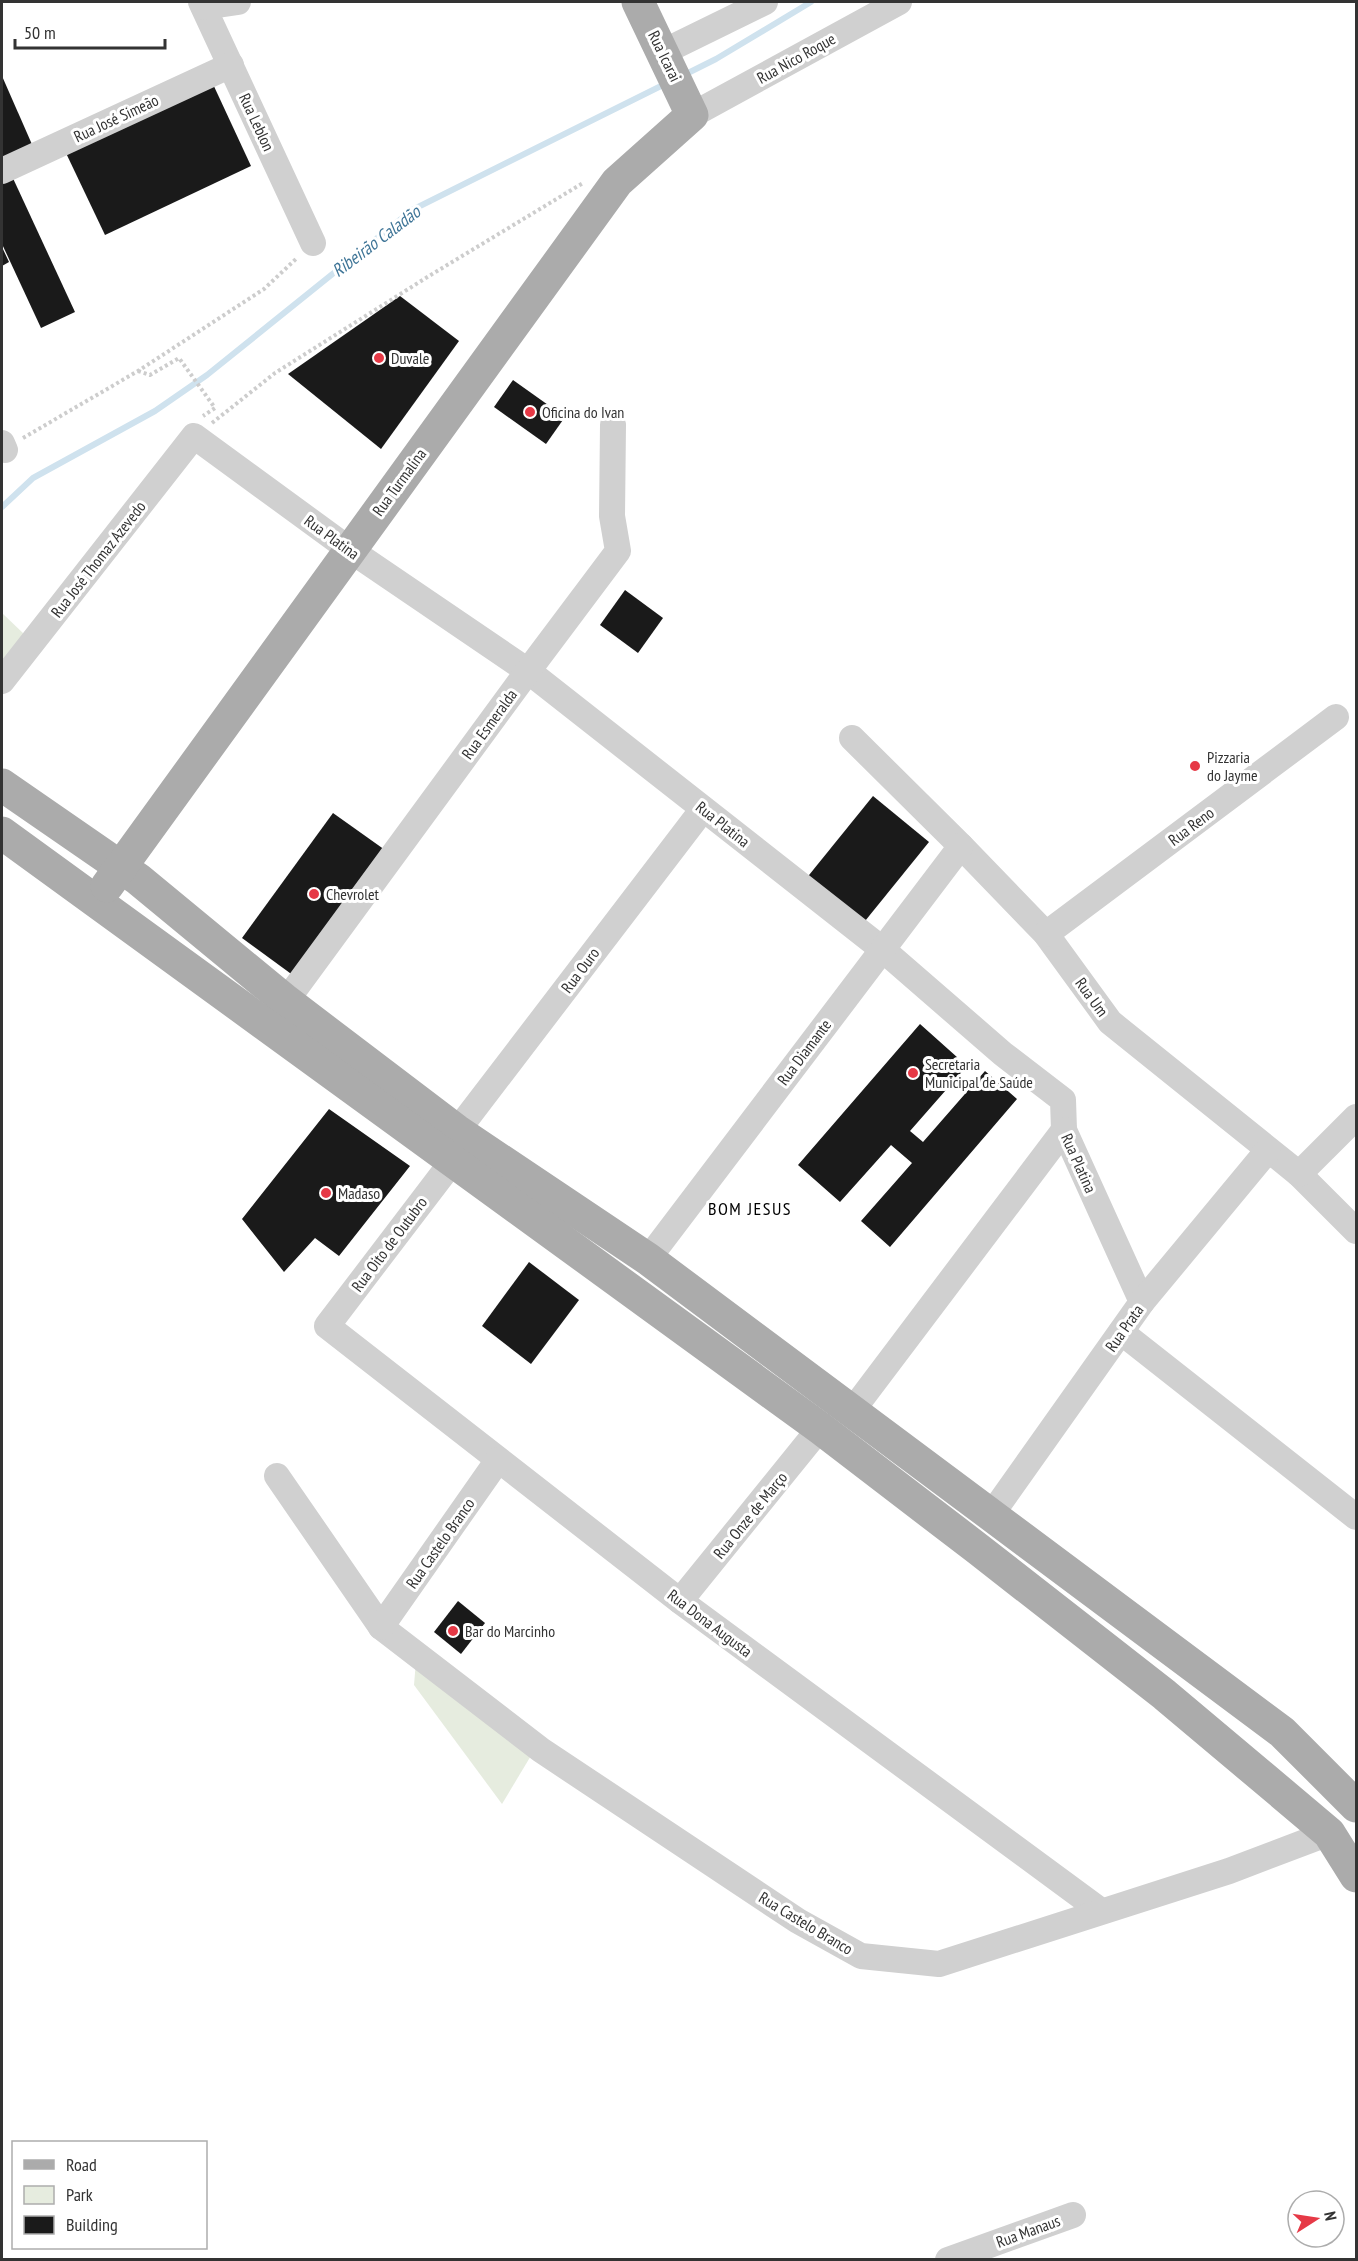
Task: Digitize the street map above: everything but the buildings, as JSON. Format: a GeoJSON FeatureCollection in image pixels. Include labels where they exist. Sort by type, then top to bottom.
{"type":"FeatureCollection","features":[{"type":"Feature","properties":{"kind":"main road","name":"Rua Icarai"},"geometry":{"type":"LineString","coordinates":[[638,2],[692,113]]}},
{"type":"Feature","properties":{"kind":"main road","name":"Rua Turmalina"},"geometry":{"type":"LineString","coordinates":[[95,902],[617,182],[692,113]]}},
{"type":"Feature","properties":{"kind":"main road"},"geometry":{"type":"LineString","coordinates":[[2,785],[138,879],[286,1001],[454,1147],[648,1259],[1282,1732],[1356,1806]]}},
{"type":"Feature","properties":{"kind":"main road"},"geometry":{"type":"LineString","coordinates":[[2,833],[95,902],[454,1147],[820,1428],[1165,1695],[1329,1833],[1356,1876]]}},
{"type":"Feature","properties":{"kind":"street"},"geometry":{"type":"LineString","coordinates":[[202,4],[238,2]]}},
{"type":"Feature","properties":{"kind":"street"},"geometry":{"type":"LineString","coordinates":[[665,57],[765,2]]}},
{"type":"Feature","properties":{"kind":"street","name":"Rua Nico Roque"},"geometry":{"type":"LineString","coordinates":[[692,113],[899,2]]}},
{"type":"Feature","properties":{"kind":"street","name":"Rua Leblon"},"geometry":{"type":"LineString","coordinates":[[202,4],[313,243]]}},
{"type":"Feature","properties":{"kind":"street","name":"Rua José Simeão"},"geometry":{"type":"LineString","coordinates":[[2,171],[231,65]]}},
{"type":"Feature","properties":{"kind":"street","name":"Rua Esmeralda"},"geometry":{"type":"LineString","coordinates":[[286,1001],[618,551],[612,516],[613,424]]}},
{"type":"Feature","properties":{"kind":"street","name":"Rua Platina"},"geometry":{"type":"LineString","coordinates":[[194,436],[350,550],[528,671],[882,949],[1003,1054],[1063,1100],[1064,1130],[1142,1302]]}},
{"type":"Feature","properties":{"kind":"street","name":"Rua José Thomaz Azevedo"},"geometry":{"type":"LineString","coordinates":[[2,681],[194,436]]}},
{"type":"Feature","properties":{"kind":"street","name":"Rua Reno"},"geometry":{"type":"LineString","coordinates":[[1046,934],[1336,717]]}},
{"type":"Feature","properties":{"kind":"street","name":"Rua Um"},"geometry":{"type":"LineString","coordinates":[[852,738],[1046,934],[1110,1022],[1299,1174],[1356,1231]]}},
{"type":"Feature","properties":{"kind":"street","name":"Rua Ouro"},"geometry":{"type":"LineString","coordinates":[[454,1147],[704,809]]}},
{"type":"Feature","properties":{"kind":"street","name":"Rua Diamante"},"geometry":{"type":"LineString","coordinates":[[648,1259],[961,846]]}},
{"type":"Feature","properties":{"kind":"street"},"geometry":{"type":"LineString","coordinates":[[1299,1174],[1356,1117]]}},
{"type":"Feature","properties":{"kind":"street"},"geometry":{"type":"LineString","coordinates":[[852,1411],[1064,1130]]}},
{"type":"Feature","properties":{"kind":"street","name":"Rua Oito de Outubro"},"geometry":{"type":"LineString","coordinates":[[327,1326],[454,1147]]}},
{"type":"Feature","properties":{"kind":"street","name":"Rua Prata"},"geometry":{"type":"LineString","coordinates":[[991,1515],[1142,1302],[1268,1150]]}},
{"type":"Feature","properties":{"kind":"street","name":"Rua Dona Augusta"},"geometry":{"type":"LineString","coordinates":[[327,1326],[680,1601],[1101,1911]]}},
{"type":"Feature","properties":{"kind":"street"},"geometry":{"type":"LineString","coordinates":[[1121,1332],[1356,1517]]}},
{"type":"Feature","properties":{"kind":"street","name":"Rua Onze de Março"},"geometry":{"type":"LineString","coordinates":[[680,1601],[820,1428]]}},
{"type":"Feature","properties":{"kind":"street","name":"Rua Castelo Branco"},"geometry":{"type":"LineString","coordinates":[[381,1627],[498,1460]]}},
{"type":"Feature","properties":{"kind":"street","name":"Rua Castelo Branco"},"geometry":{"type":"LineString","coordinates":[[277,1476],[381,1627],[541,1750],[798,1921],[861,1956],[939,1964],[1228,1871],[1329,1833]]}},
{"type":"Feature","properties":{"kind":"street","name":"Rua Manaus"},"geometry":{"type":"LineString","coordinates":[[948,2259],[1073,2215]]}},
{"type":"Feature","properties":{"kind":"path"},"geometry":{"type":"LineString","coordinates":[[194,436],[275,373],[429,276],[592,178]]}},
{"type":"Feature","properties":{"kind":"path"},"geometry":{"type":"LineString","coordinates":[[3,446],[138,371],[264,289],[313,243]]}},
{"type":"Feature","properties":{"kind":"path"},"geometry":{"type":"LineString","coordinates":[[138,371],[150,375],[179,358],[215,408]]}},
{"type":"Feature","properties":{"kind":"green space"},"geometry":{"type":"Polygon","coordinates":[[[2,613],[25,635],[2,666],[2,613]]]}},
{"type":"Feature","properties":{"kind":"green space"},"geometry":{"type":"Polygon","coordinates":[[[416,1661],[532,1754],[502,1804],[414,1685],[416,1661]]]}},
{"type":"Feature","properties":{"kind":"waterway","name":"Ribeirão Caladão"},"geometry":{"type":"LineString","coordinates":[[684,75],[716,59],[811,2]]}},
{"type":"Feature","properties":{"kind":"waterway","name":"Ribeirão Caladão"},"geometry":{"type":"LineString","coordinates":[[2,507],[33,478],[155,411],[207,375],[412,210],[667,83]]}},
{"type":"Feature","properties":{"kind":"place","name":"Duvale"},"geometry":{"type":"Point","coordinates":[379,358]}},
{"type":"Feature","properties":{"kind":"place","name":"Oficina do Ivan"},"geometry":{"type":"Point","coordinates":[530,412]}},
{"type":"Feature","properties":{"kind":"place","name":"Pizzaria do Jayme"},"geometry":{"type":"Point","coordinates":[1195,766]}},
{"type":"Feature","properties":{"kind":"place","name":"Chevrolet"},"geometry":{"type":"Point","coordinates":[314,894]}},
{"type":"Feature","properties":{"kind":"place","name":"Secretaria Municipal de Saúde"},"geometry":{"type":"Point","coordinates":[913,1073]}},
{"type":"Feature","properties":{"kind":"place","name":"Madaso"},"geometry":{"type":"Point","coordinates":[326,1193]}},
{"type":"Feature","properties":{"kind":"place","name":"Bar do Marcinho"},"geometry":{"type":"Point","coordinates":[453,1631]}},
{"type":"Feature","properties":{"kind":"district","name":"BOM JESUS"},"geometry":{"type":"Point","coordinates":[750,1208]}}]}
